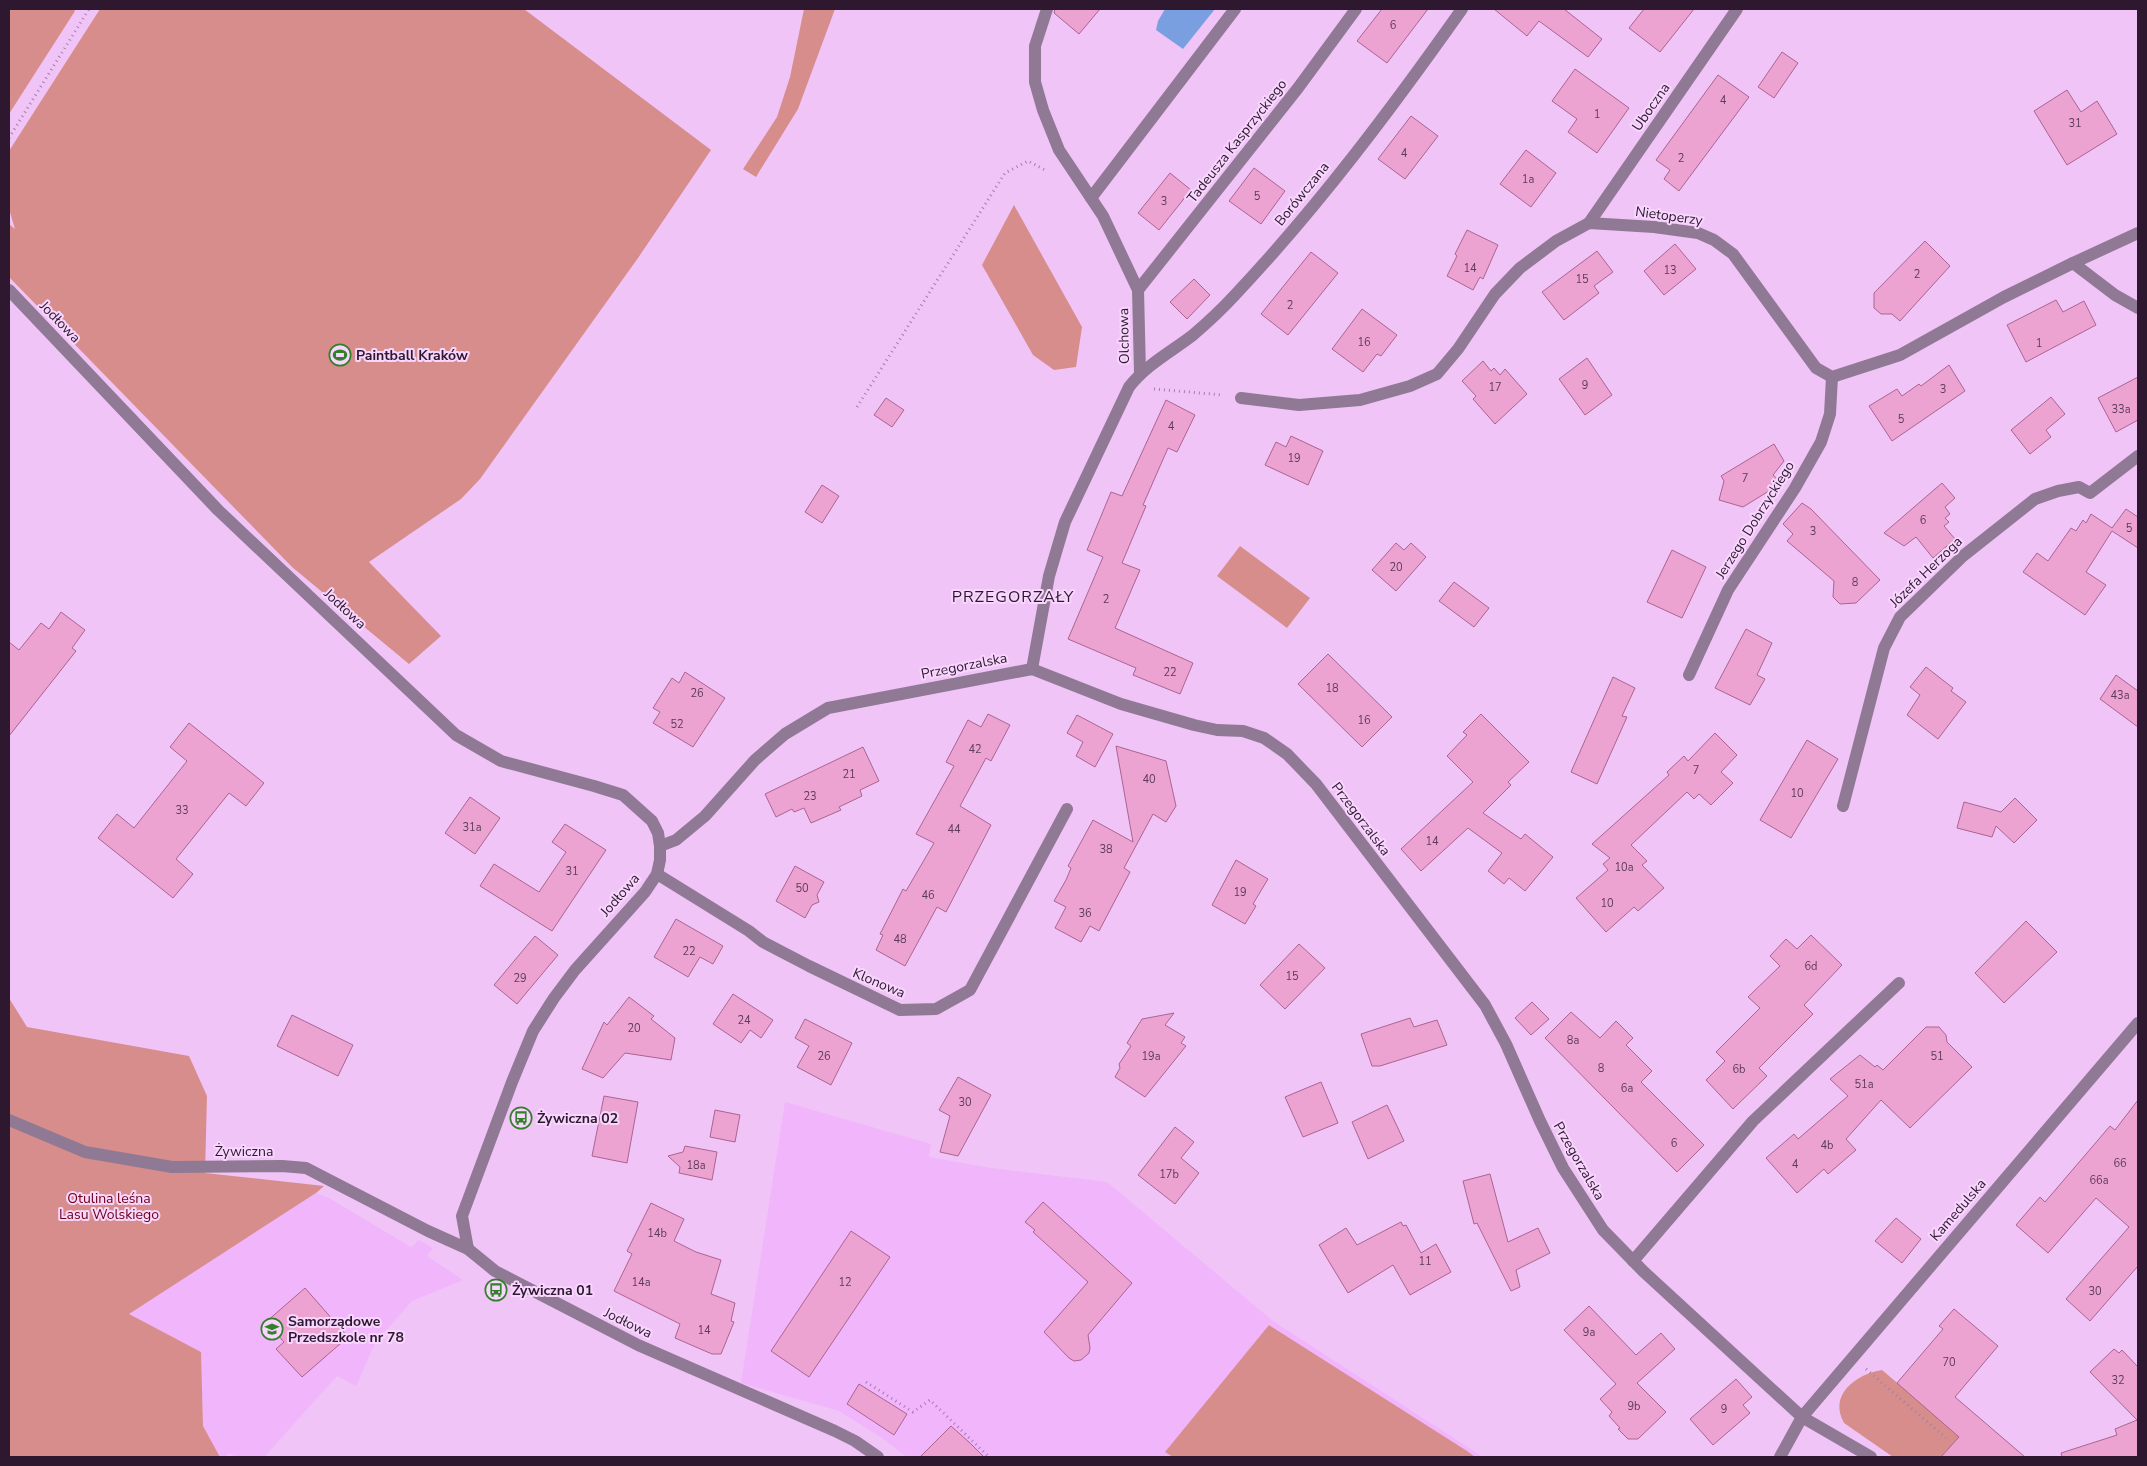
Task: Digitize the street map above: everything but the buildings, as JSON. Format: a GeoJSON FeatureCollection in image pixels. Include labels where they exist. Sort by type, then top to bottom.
{"type":"FeatureCollection","features":[{"type":"Feature","properties":{"kind":"street","name":"Olchowa"},"geometry":{"type":"LineString","coordinates":[[1032,669],[1049,576],[1065,522],[1129,386],[1140,373],[1138,290],[1103,216],[1059,150],[1043,110],[1035,82],[1034,46],[1047,9]]}},
{"type":"Feature","properties":{"kind":"street"},"geometry":{"type":"LineString","coordinates":[[1091,198],[1235,9]]}},
{"type":"Feature","properties":{"kind":"street","name":"Tadeusza Kasprzyckiego"},"geometry":{"type":"LineString","coordinates":[[1138,290],[1292,95],[1356,9]]}},
{"type":"Feature","properties":{"kind":"street","name":"Borówczana"},"geometry":{"type":"LineString","coordinates":[[1140,373],[1193,334],[1233,297],[1280,245],[1405,89],[1462,9]]}},
{"type":"Feature","properties":{"kind":"street","name":"Uboczna"},"geometry":{"type":"LineString","coordinates":[[1589,223],[1737,9]]}},
{"type":"Feature","properties":{"kind":"street"},"geometry":{"type":"LineString","coordinates":[[1241,398],[1299,405],[1360,400],[1410,386],[1437,374],[1458,349],[1495,294],[1520,268],[1556,241],[1589,223]]}},
{"type":"Feature","properties":{"kind":"street","name":"Nietoperzy"},"geometry":{"type":"LineString","coordinates":[[1589,223],[1654,227],[1698,233],[1714,240],[1733,254],[1816,368],[1832,377]]}},
{"type":"Feature","properties":{"kind":"street"},"geometry":{"type":"LineString","coordinates":[[1832,377],[1900,355],[2004,297],[2073,262],[2138,233]]}},
{"type":"Feature","properties":{"kind":"street"},"geometry":{"type":"LineString","coordinates":[[2073,262],[2115,295],[2138,308]]}},
{"type":"Feature","properties":{"kind":"street","name":"Jodłowa"},"geometry":{"type":"LineString","coordinates":[[9,290],[218,510],[456,735],[501,761],[624,795],[652,821],[658,833],[660,860],[657,874],[645,892],[627,910],[559,991],[534,1031],[512,1082],[462,1216],[468,1249],[495,1271],[544,1298],[666,1359],[835,1430],[878,1457]]}},
{"type":"Feature","properties":{"kind":"street","name":"Jerzego Dobrzyckiego"},"geometry":{"type":"LineString","coordinates":[[1689,675],[1728,590],[1795,488],[1821,442],[1830,414],[1832,377]]}},
{"type":"Feature","properties":{"kind":"street","name":"Józefa Herzoga"},"geometry":{"type":"LineString","coordinates":[[1843,806],[1884,648],[1900,617],[1963,556],[2035,499],[2058,490],[2078,487],[2090,493],[2138,456]]}},
{"type":"Feature","properties":{"kind":"street","name":"Przegorzalska"},"geometry":{"type":"LineString","coordinates":[[660,846],[676,840],[705,816],[755,760],[785,734],[828,708],[1032,669],[1122,704],[1194,725],[1217,730],[1243,731],[1264,738],[1287,754],[1316,784],[1485,1005],[1506,1044],[1563,1168],[1603,1230],[1633,1261],[1739,1361],[1802,1417],[1871,1457]]}},
{"type":"Feature","properties":{"kind":"street","name":"Klonowa"},"geometry":{"type":"LineString","coordinates":[[657,874],[763,942],[834,979],[900,1010],[936,1009],[970,990],[1067,809]]}},
{"type":"Feature","properties":{"kind":"street"},"geometry":{"type":"LineString","coordinates":[[1633,1261],[1753,1121],[1899,983]]}},
{"type":"Feature","properties":{"kind":"street","name":"Kamedulska"},"geometry":{"type":"LineString","coordinates":[[1802,1417],[2138,1023]]}},
{"type":"Feature","properties":{"kind":"street","name":"Żywiczna"},"geometry":{"type":"LineString","coordinates":[[9,1120],[85,1152],[172,1167],[282,1166],[306,1168],[428,1232],[468,1249]]}},
{"type":"Feature","properties":{"kind":"street"},"geometry":{"type":"LineString","coordinates":[[1780,1457],[1802,1417]]}},
{"type":"Feature","properties":{"kind":"path"},"geometry":{"type":"LineString","coordinates":[[9,138],[89,9]]}},
{"type":"Feature","properties":{"kind":"path"},"geometry":{"type":"LineString","coordinates":[[857,407],[1005,173],[1028,161],[1052,173]]}},
{"type":"Feature","properties":{"kind":"path"},"geometry":{"type":"LineString","coordinates":[[1183,391],[1241,398]]}},
{"type":"Feature","properties":{"kind":"path"},"geometry":{"type":"LineString","coordinates":[[1852,1358],[1946,1438]]}},
{"type":"Feature","properties":{"kind":"path"},"geometry":{"type":"LineString","coordinates":[[866,1382],[913,1412],[930,1400],[989,1457]]}},
{"type":"Feature","properties":{"kind":"shaded area"},"geometry":{"type":"Polygon","coordinates":[[[785,1102],[931,1144],[929,1157],[991,1168],[1107,1182],[1273,1321],[1483,1457],[907,1457],[879,1436],[839,1411],[741,1383],[785,1102]]]}},
{"type":"Feature","properties":{"kind":"shaded area","name":"Samorządowe Przedszkole nr 78"},"geometry":{"type":"Polygon","coordinates":[[[316,1193],[329,1198],[411,1247],[419,1240],[433,1248],[427,1256],[463,1280],[412,1301],[375,1343],[356,1386],[337,1376],[264,1457],[237,1457],[228,1453],[226,1457],[220,1457],[203,1426],[201,1352],[128,1314],[316,1193]]]}},
{"type":"Feature","properties":{"kind":"green space"},"geometry":{"type":"Polygon","coordinates":[[[9,9],[73,9],[75,11],[9,114],[9,9]]]}},
{"type":"Feature","properties":{"kind":"green space"},"geometry":{"type":"Polygon","coordinates":[[[100,9],[524,9],[711,150],[638,258],[480,479],[461,499],[369,562],[441,636],[409,664],[292,567],[9,277],[9,224],[15,229],[9,209],[9,151],[100,9]]]}},
{"type":"Feature","properties":{"kind":"green space"},"geometry":{"type":"Polygon","coordinates":[[[804,9],[835,9],[798,109],[756,177],[743,169],[777,117],[790,77],[804,9]]]}},
{"type":"Feature","properties":{"kind":"green space"},"geometry":{"type":"Polygon","coordinates":[[[1014,205],[1082,327],[1076,367],[1054,370],[1033,355],[982,265],[1014,205]]]}},
{"type":"Feature","properties":{"kind":"green space"},"geometry":{"type":"Polygon","coordinates":[[[1240,546],[1310,598],[1287,628],[1217,576],[1240,546]]]}},
{"type":"Feature","properties":{"kind":"green space","name":"Otulina leśna Lasu Wolskiego"},"geometry":{"type":"Polygon","coordinates":[[[9,998],[27,1027],[189,1056],[207,1096],[205,1173],[324,1186],[129,1314],[201,1352],[203,1426],[220,1457],[9,1457],[9,998]]]}},
{"type":"Feature","properties":{"kind":"green space"},"geometry":{"type":"Polygon","coordinates":[[[1269,1325],[1475,1457],[1173,1457],[1165,1452],[1269,1325]]]}},
{"type":"Feature","properties":{"kind":"green space"},"geometry":{"type":"Polygon","coordinates":[[[1882,1370],[1960,1436],[1941,1457],[1893,1457],[1844,1423],[1840,1413],[1840,1403],[1842,1395],[1847,1388],[1863,1376],[1882,1370]]]}},
{"type":"Feature","properties":{"kind":"water"},"geometry":{"type":"Polygon","coordinates":[[[1165,9],[1215,9],[1183,49],[1156,30],[1158,21],[1165,9]]]}},
{"type":"Feature","properties":{"kind":"place","name":"Paintball Kraków"},"geometry":{"type":"Point","coordinates":[340,355]}},
{"type":"Feature","properties":{"kind":"place","name":"Żywiczna 02"},"geometry":{"type":"Point","coordinates":[521,1118]}},
{"type":"Feature","properties":{"kind":"place","name":"Żywiczna 01"},"geometry":{"type":"Point","coordinates":[496,1290]}},
{"type":"Feature","properties":{"kind":"place","name":"Samorządowe Przedszkole nr 78"},"geometry":{"type":"Point","coordinates":[272,1329]}},
{"type":"Feature","properties":{"kind":"district","name":"PRZEGORZAŁY"},"geometry":{"type":"Point","coordinates":[1013,597]}}]}
